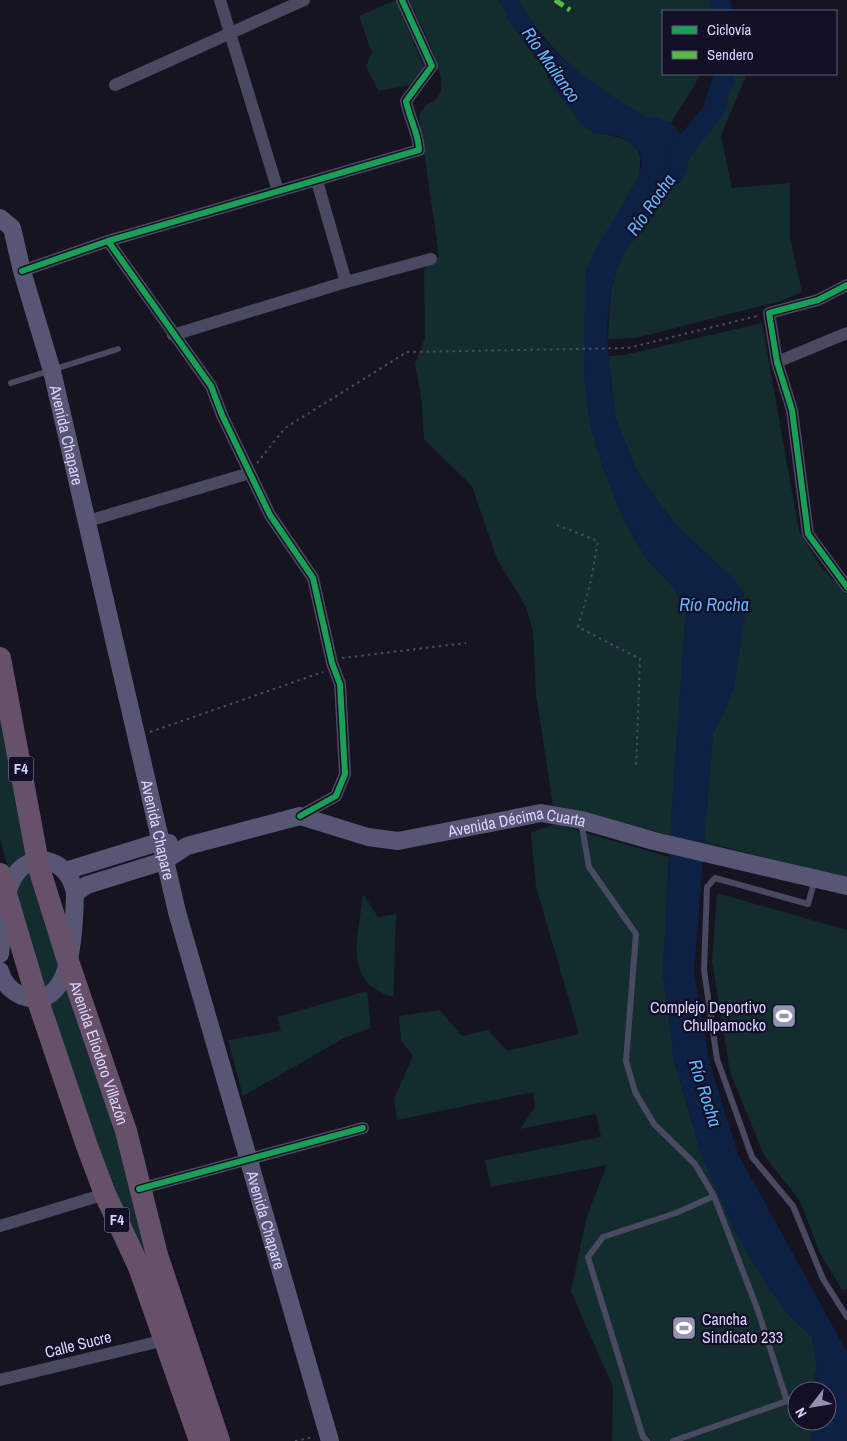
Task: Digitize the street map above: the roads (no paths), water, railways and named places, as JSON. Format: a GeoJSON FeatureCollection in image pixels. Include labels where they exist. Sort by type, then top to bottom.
{"type":"FeatureCollection","features":[{"type":"Feature","properties":{"kind":"highway","name":"Avenida Eliodoro Villazón"},"geometry":{"type":"LineString","coordinates":[[0,658],[38,860],[68,964],[126,1130],[139,1189],[177,1318],[219,1441]]}},
{"type":"Feature","properties":{"kind":"highway","name":"F4"},"geometry":{"type":"LineString","coordinates":[[3,884],[36,998],[105,1194],[139,1267],[200,1441]]}},
{"type":"Feature","properties":{"kind":"main road","name":"Avenida Chapare"},"geometry":{"type":"LineString","coordinates":[[0,218],[12,228],[22,271],[52,371],[88,521],[164,862],[329,1437]]}},
{"type":"Feature","properties":{"kind":"main road","name":"Avenida Décima Cuarta"},"geometry":{"type":"LineString","coordinates":[[300,816],[368,837],[398,841],[541,813],[581,820],[654,841],[847,886]]}},
{"type":"Feature","properties":{"kind":"main road"},"geometry":{"type":"LineString","coordinates":[[74,893],[86,885],[164,862],[187,846],[300,816]]}},
{"type":"Feature","properties":{"kind":"main road"},"geometry":{"type":"LineString","coordinates":[[65,871],[160,842],[187,846]]}},
{"type":"Feature","properties":{"kind":"main road"},"geometry":{"type":"LineString","coordinates":[[0,954],[3,884],[22,867],[38,860],[47,860],[65,871],[72,882],[74,893],[68,964],[61,984],[46,995],[36,998],[18,994],[9,989],[0,975]]}},
{"type":"Feature","properties":{"kind":"street"},"geometry":{"type":"LineString","coordinates":[[220,0],[232,32],[278,191]]}},
{"type":"Feature","properties":{"kind":"street"},"geometry":{"type":"LineString","coordinates":[[115,85],[304,0]]}},
{"type":"Feature","properties":{"kind":"street"},"geometry":{"type":"LineString","coordinates":[[22,271],[108,241],[419,150],[419,140],[409,118],[406,101],[432,66],[402,0]]}},
{"type":"Feature","properties":{"kind":"street"},"geometry":{"type":"LineString","coordinates":[[316,181],[346,282]]}},
{"type":"Feature","properties":{"kind":"street"},"geometry":{"type":"LineString","coordinates":[[108,241],[211,386],[270,516],[312,578],[334,668],[340,684],[345,774],[336,796],[300,816]]}},
{"type":"Feature","properties":{"kind":"street"},"geometry":{"type":"LineString","coordinates":[[173,335],[346,282],[431,259]]}},
{"type":"Feature","properties":{"kind":"street"},"geometry":{"type":"LineString","coordinates":[[847,285],[818,300],[769,313],[777,362],[792,410],[808,534],[847,587]]}},
{"type":"Feature","properties":{"kind":"street"},"geometry":{"type":"LineString","coordinates":[[777,362],[847,333]]}},
{"type":"Feature","properties":{"kind":"street"},"geometry":{"type":"LineString","coordinates":[[88,521],[250,472]]}},
{"type":"Feature","properties":{"kind":"street"},"geometry":{"type":"LineString","coordinates":[[139,1189],[363,1128]]}},
{"type":"Feature","properties":{"kind":"street"},"geometry":{"type":"LineString","coordinates":[[2,1222],[105,1194]]}},
{"type":"Feature","properties":{"kind":"street","name":"Calle Sucre"},"geometry":{"type":"LineString","coordinates":[[0,1380],[165,1340]]}},
{"type":"Feature","properties":{"kind":"lane"},"geometry":{"type":"LineString","coordinates":[[11,383],[118,349]]}},
{"type":"Feature","properties":{"kind":"lane"},"geometry":{"type":"LineString","coordinates":[[581,820],[589,867],[636,934],[626,1061],[635,1092],[654,1124],[695,1164],[714,1196],[758,1308],[787,1401],[673,1441]]}},
{"type":"Feature","properties":{"kind":"lane"},"geometry":{"type":"LineString","coordinates":[[816,878],[808,904],[715,878],[707,887],[704,970],[717,1059],[752,1157],[793,1206],[823,1279],[847,1317]]}},
{"type":"Feature","properties":{"kind":"lane"},"geometry":{"type":"LineString","coordinates":[[647,1441],[643,1437],[588,1256],[603,1237],[676,1213],[714,1196]]}},
{"type":"Feature","properties":{"kind":"water","name":"Río Rocha"},"geometry":{"type":"Polygon","coordinates":[[[499,0],[518,0],[541,36],[562,59],[626,106],[647,117],[659,118],[671,123],[681,134],[685,154],[680,176],[621,257],[611,289],[607,327],[609,366],[616,420],[637,471],[673,522],[735,580],[743,592],[746,609],[734,687],[726,709],[713,733],[694,971],[710,1065],[738,1154],[847,1352],[847,1441],[812,1441],[810,1431],[837,1431],[837,1381],[813,1381],[817,1367],[812,1337],[788,1314],[766,1285],[737,1235],[702,1157],[674,1059],[663,972],[672,803],[686,613],[674,588],[647,559],[623,519],[605,473],[590,425],[584,376],[585,274],[593,254],[637,180],[642,165],[639,151],[630,142],[618,136],[594,133],[584,127],[550,84],[546,70],[510,23],[499,0]]]}},
{"type":"Feature","properties":{"kind":"waterway"},"geometry":{"type":"LineString","coordinates":[[719,0],[722,10]]}},
{"type":"Feature","properties":{"kind":"waterway"},"geometry":{"type":"LineString","coordinates":[[674,174],[681,151],[713,111],[725,75]]}},
{"type":"Feature","properties":{"kind":"place","name":"Complejo Deportivo Chullpamocko"},"geometry":{"type":"Point","coordinates":[784,1016]}},
{"type":"Feature","properties":{"kind":"place","name":"Cancha Sindicato 233"},"geometry":{"type":"Point","coordinates":[684,1328]}},
{"type":"Feature","properties":{"kind":"water label","name":"Río Mailanco"},"geometry":{"type":"Point","coordinates":[551,65]}}]}
